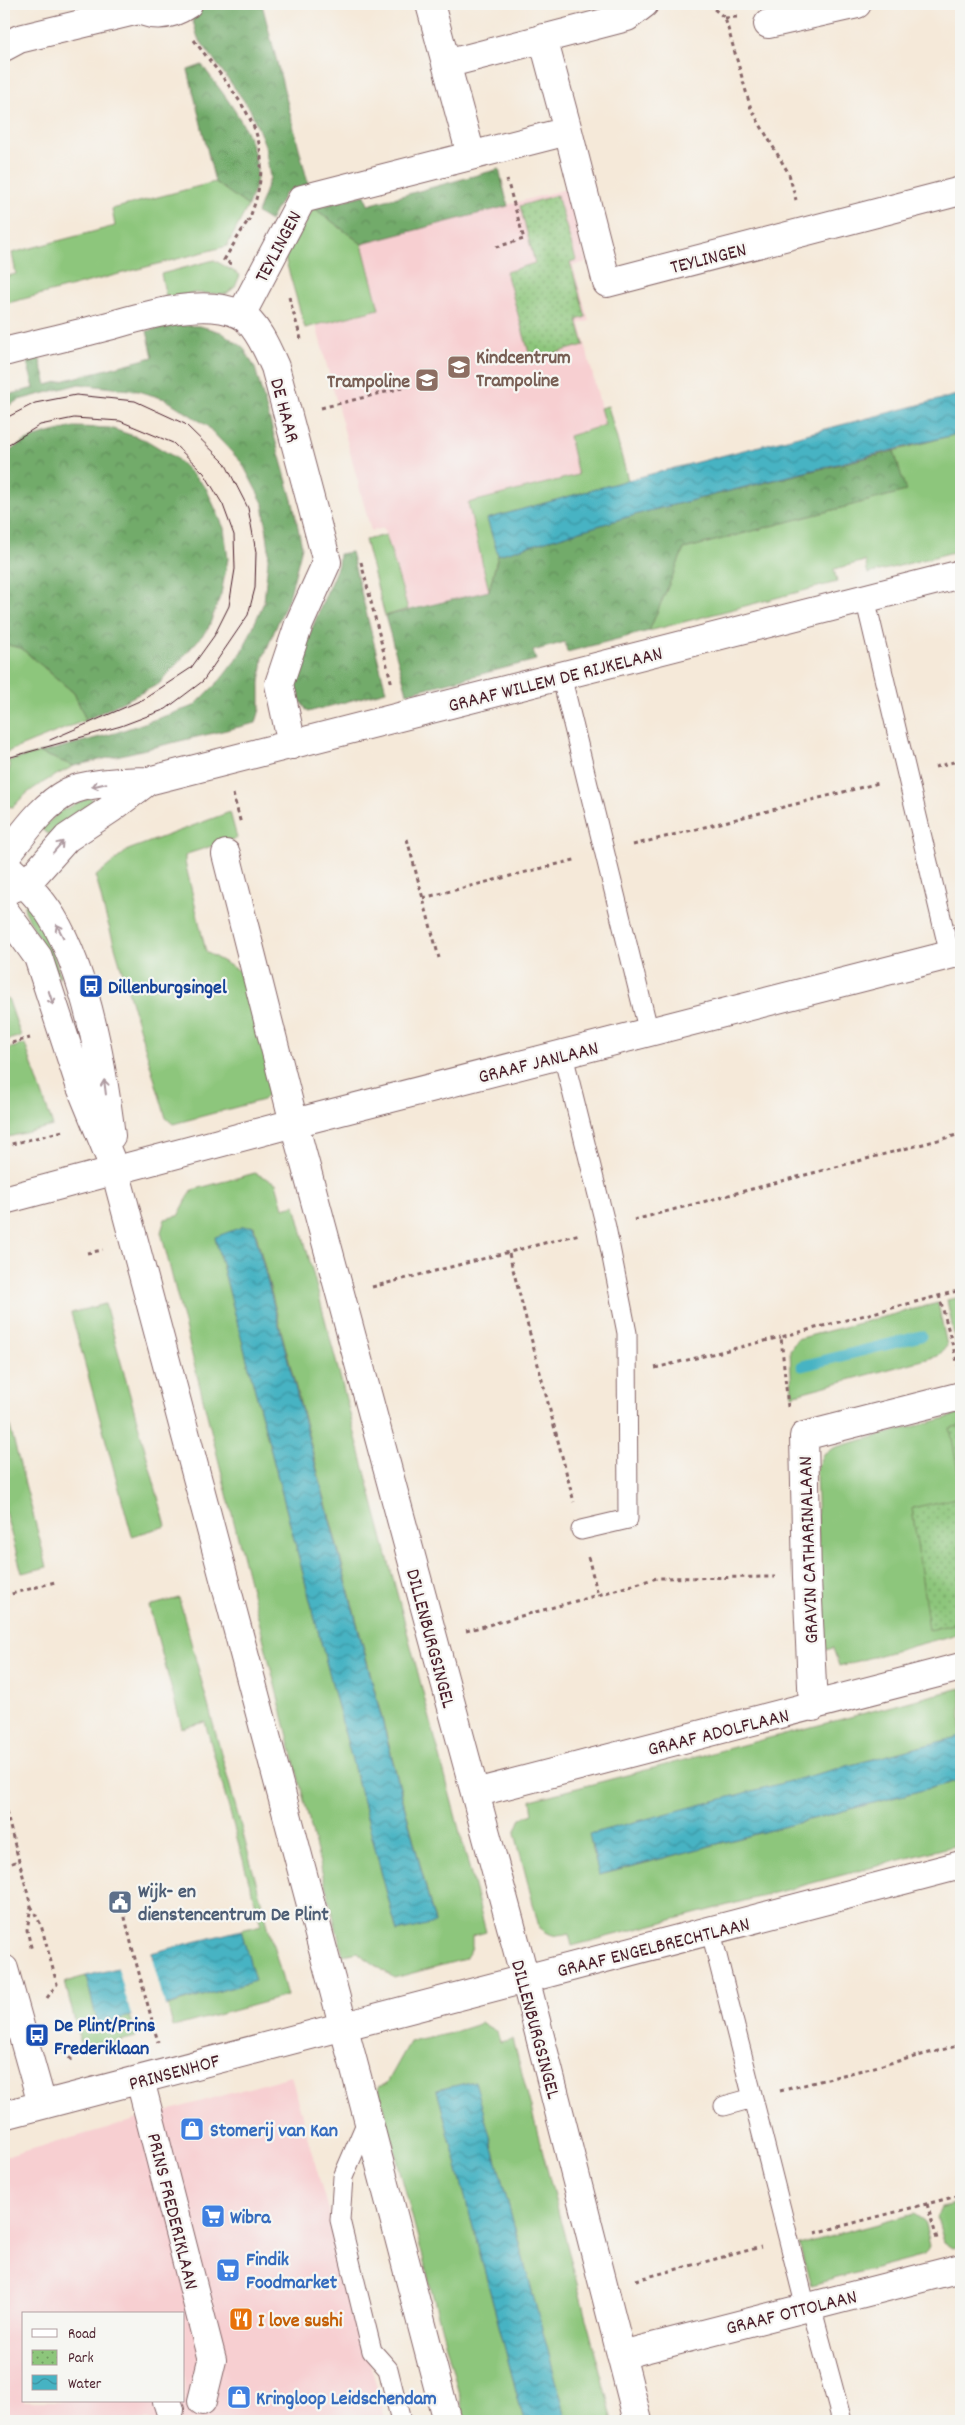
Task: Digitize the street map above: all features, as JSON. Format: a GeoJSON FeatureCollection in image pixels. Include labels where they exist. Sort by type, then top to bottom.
{"type":"FeatureCollection","features":[{"type":"Feature","properties":{"kind":"street"},"geometry":{"type":"LineString","coordinates":[[430,4],[471,155]]}},
{"type":"Feature","properties":{"kind":"street"},"geometry":{"type":"LineString","coordinates":[[446,64],[628,17],[644,4]]}},
{"type":"Feature","properties":{"kind":"street"},"geometry":{"type":"LineString","coordinates":[[768,24],[856,4]]}},
{"type":"Feature","properties":{"kind":"street"},"geometry":{"type":"LineString","coordinates":[[4,47],[19,39],[135,7],[150,15],[164,15],[182,8]]}},
{"type":"Feature","properties":{"kind":"street","name":"TEYLINGEN"},"geometry":{"type":"LineString","coordinates":[[543,38],[606,283],[961,191]]}},
{"type":"Feature","properties":{"kind":"street","name":"TEYLINGEN"},"geometry":{"type":"LineString","coordinates":[[241,315],[302,199],[568,131]]}},
{"type":"Feature","properties":{"kind":"street"},"geometry":{"type":"LineString","coordinates":[[4,352],[151,315],[190,308],[216,308],[241,315]]}},
{"type":"Feature","properties":{"kind":"street","name":"DE HAAR"},"geometry":{"type":"LineString","coordinates":[[241,315],[262,338],[275,367],[327,562],[299,624],[279,684],[292,745]]}},
{"type":"Feature","properties":{"kind":"street","name":"GRAAF WILLEM DE RIJKELAAN"},"geometry":{"type":"LineString","coordinates":[[4,858],[37,816],[68,792],[106,783],[148,781],[961,574]]}},
{"type":"Feature","properties":{"kind":"street","name":"GRAAF WILLEM DE RIJKELAAN"},"geometry":{"type":"LineString","coordinates":[[15,887],[66,838],[112,808],[148,781]]}},
{"type":"Feature","properties":{"kind":"street","name":"DILLENBURGSINGEL"},"geometry":{"type":"LineString","coordinates":[[226,854],[294,1123],[525,1978],[638,2421]]}},
{"type":"Feature","properties":{"kind":"street"},"geometry":{"type":"LineString","coordinates":[[4,864],[15,887],[52,917],[69,950],[82,989],[104,1079],[115,1170]]}},
{"type":"Feature","properties":{"kind":"street"},"geometry":{"type":"LineString","coordinates":[[4,910],[38,958],[80,1085],[115,1170],[344,2026],[447,2421]]}},
{"type":"Feature","properties":{"kind":"street","name":"GRAAF JANLAAN"},"geometry":{"type":"LineString","coordinates":[[4,1200],[294,1123],[956,954]]}},
{"type":"Feature","properties":{"kind":"street","name":"GRAVIN CATHARINALAAN"},"geometry":{"type":"LineString","coordinates":[[813,1707],[807,1578],[804,1436],[961,1396]]}},
{"type":"Feature","properties":{"kind":"street","name":"GRAAF ADOLFLAAN"},"geometry":{"type":"LineString","coordinates":[[475,1793],[813,1707],[961,1667]]}},
{"type":"Feature","properties":{"kind":"street","name":"GRAAF ENGELBRECHTLAAN"},"geometry":{"type":"LineString","coordinates":[[344,2026],[525,1978],[711,1932],[961,1865]]}},
{"type":"Feature","properties":{"kind":"street"},"geometry":{"type":"LineString","coordinates":[[4,1968],[42,2104]]}},
{"type":"Feature","properties":{"kind":"street","name":"PRINSENHOF"},"geometry":{"type":"LineString","coordinates":[[4,2115],[344,2026]]}},
{"type":"Feature","properties":{"kind":"street","name":"PRINS FREDERIKLAAN"},"geometry":{"type":"LineString","coordinates":[[140,2080],[212,2360],[202,2401]]}},
{"type":"Feature","properties":{"kind":"street","name":"GRAAF OTTOLAAN"},"geometry":{"type":"LineString","coordinates":[[621,2355],[961,2268]]}},
{"type":"Feature","properties":{"kind":"lane"},"geometry":{"type":"LineString","coordinates":[[865,598],[907,775],[956,954]]}},
{"type":"Feature","properties":{"kind":"lane"},"geometry":{"type":"LineString","coordinates":[[561,675],[649,1032]]}},
{"type":"Feature","properties":{"kind":"lane"},"geometry":{"type":"LineString","coordinates":[[563,1055],[606,1227],[627,1333],[628,1519],[581,1530]]}},
{"type":"Feature","properties":{"kind":"lane"},"geometry":{"type":"LineString","coordinates":[[711,1932],[753,2098],[809,2307],[842,2421]]}},
{"type":"Feature","properties":{"kind":"lane"},"geometry":{"type":"LineString","coordinates":[[724,2106],[753,2098]]}},
{"type":"Feature","properties":{"kind":"lane"},"geometry":{"type":"LineString","coordinates":[[368,2119],[343,2177],[340,2220],[372,2350],[388,2369],[401,2421]]}},
{"type":"Feature","properties":{"kind":"path"},"geometry":{"type":"LineString","coordinates":[[708,4],[725,18],[751,109],[789,174],[805,232]]}},
{"type":"Feature","properties":{"kind":"path"},"geometry":{"type":"LineString","coordinates":[[182,8],[241,104],[257,136],[261,176],[248,222],[280,239]]}},
{"type":"Feature","properties":{"kind":"path"},"geometry":{"type":"LineString","coordinates":[[496,247],[524,239],[497,148]]}},
{"type":"Feature","properties":{"kind":"path"},"geometry":{"type":"LineString","coordinates":[[321,408],[410,386]]}},
{"type":"Feature","properties":{"kind":"path"},"geometry":{"type":"LineString","coordinates":[[423,898],[961,760]]}},
{"type":"Feature","properties":{"kind":"path"},"geometry":{"type":"LineString","coordinates":[[407,839],[439,958]]}},
{"type":"Feature","properties":{"kind":"path"},"geometry":{"type":"LineString","coordinates":[[4,1146],[63,1131],[70,1136]]}},
{"type":"Feature","properties":{"kind":"path"},"geometry":{"type":"LineString","coordinates":[[340,1295],[509,1254],[961,1134]]}},
{"type":"Feature","properties":{"kind":"path"},"geometry":{"type":"LineString","coordinates":[[627,1374],[781,1337],[961,1290]]}},
{"type":"Feature","properties":{"kind":"path"},"geometry":{"type":"LineString","coordinates":[[939,1295],[959,1368]]}},
{"type":"Feature","properties":{"kind":"path"},"geometry":{"type":"LineString","coordinates":[[781,1337],[788,1410],[804,1436]]}},
{"type":"Feature","properties":{"kind":"path"},"geometry":{"type":"LineString","coordinates":[[4,1596],[55,1582]]}},
{"type":"Feature","properties":{"kind":"path"},"geometry":{"type":"LineString","coordinates":[[433,1640],[598,1595]]}},
{"type":"Feature","properties":{"kind":"path"},"geometry":{"type":"LineString","coordinates":[[4,1804],[31,1906],[41,1925],[57,1984],[45,2000]]}},
{"type":"Feature","properties":{"kind":"path"},"geometry":{"type":"LineString","coordinates":[[4,1864],[19,1861]]}},
{"type":"Feature","properties":{"kind":"path"},"geometry":{"type":"LineString","coordinates":[[27,1930],[31,1906]]}},
{"type":"Feature","properties":{"kind":"path"},"geometry":{"type":"LineString","coordinates":[[123,1909],[152,2024],[159,2044],[150,2046]]}},
{"type":"Feature","properties":{"kind":"path"},"geometry":{"type":"LineString","coordinates":[[753,2098],[961,2045]]}},
{"type":"Feature","properties":{"kind":"path"},"geometry":{"type":"LineString","coordinates":[[61,2050],[70,2060],[78,2062]]}},
{"type":"Feature","properties":{"kind":"shaded area","name":"Kindcentrum Trampoline"},"geometry":{"type":"Polygon","coordinates":[[[566,189],[586,262],[573,266],[589,321],[580,323],[605,425],[579,475],[468,503],[489,591],[408,609],[384,528],[371,531],[316,325],[379,309],[362,244],[566,189]]]}},
{"type":"Feature","properties":{"kind":"shaded area"},"geometry":{"type":"Polygon","coordinates":[[[291,2076],[386,2421],[4,2421],[4,2157],[291,2076]]]}},
{"type":"Feature","properties":{"kind":"green space"},"geometry":{"type":"Polygon","coordinates":[[[199,4],[262,4],[309,187],[285,193],[270,221],[257,213],[270,178],[265,145],[250,109],[198,38],[191,15],[199,4]]]}},
{"type":"Feature","properties":{"kind":"green space"},"geometry":{"type":"Polygon","coordinates":[[[202,65],[230,103],[252,145],[256,160],[257,180],[248,206],[215,182],[188,70],[202,65]]]}},
{"type":"Feature","properties":{"kind":"green space"},"geometry":{"type":"Polygon","coordinates":[[[499,169],[508,206],[362,244],[314,208],[365,195],[368,205],[499,169]]]}},
{"type":"Feature","properties":{"kind":"green space"},"geometry":{"type":"Polygon","coordinates":[[[215,182],[248,206],[227,246],[4,304],[4,277],[16,274],[12,253],[115,226],[112,209],[215,182]]]}},
{"type":"Feature","properties":{"kind":"green space"},"geometry":{"type":"Polygon","coordinates":[[[557,195],[576,260],[570,262],[586,317],[577,320],[584,345],[531,360],[506,272],[535,263],[520,206],[557,195]]]}},
{"type":"Feature","properties":{"kind":"green space"},"geometry":{"type":"Polygon","coordinates":[[[314,208],[362,244],[379,309],[305,328],[285,258],[314,208]]]}},
{"type":"Feature","properties":{"kind":"green space"},"geometry":{"type":"Polygon","coordinates":[[[214,260],[240,275],[235,287],[226,294],[194,293],[166,297],[161,274],[214,260]]]}},
{"type":"Feature","properties":{"kind":"green space"},"geometry":{"type":"Polygon","coordinates":[[[175,325],[200,326],[221,332],[243,347],[255,368],[293,503],[302,547],[290,594],[263,658],[260,683],[260,709],[256,723],[74,766],[40,753],[115,733],[194,706],[221,679],[242,652],[264,602],[269,549],[263,503],[242,463],[206,425],[165,399],[138,391],[79,384],[19,400],[4,408],[4,396],[34,388],[27,362],[39,357],[47,385],[153,357],[147,331],[175,325]]]}},
{"type":"Feature","properties":{"kind":"green space"},"geometry":{"type":"Polygon","coordinates":[[[608,406],[628,480],[487,519],[498,555],[489,591],[468,503],[578,475],[569,436],[605,425],[600,408],[608,406]]]}},
{"type":"Feature","properties":{"kind":"green space"},"geometry":{"type":"Polygon","coordinates":[[[74,427],[110,428],[146,440],[176,458],[206,488],[224,528],[228,559],[221,594],[208,629],[159,684],[86,720],[74,693],[21,648],[4,644],[4,457],[27,440],[74,427]]]}},
{"type":"Feature","properties":{"kind":"green space"},"geometry":{"type":"Polygon","coordinates":[[[961,433],[961,550],[868,574],[865,561],[834,569],[837,582],[649,631],[684,549],[905,491],[894,451],[961,433]]]}},
{"type":"Feature","properties":{"kind":"green space"},"geometry":{"type":"Polygon","coordinates":[[[894,451],[906,491],[684,549],[649,631],[567,652],[565,642],[533,651],[536,660],[407,693],[385,616],[489,591],[498,555],[645,512],[894,451]]]}},
{"type":"Feature","properties":{"kind":"green space"},"geometry":{"type":"Polygon","coordinates":[[[386,535],[408,609],[385,616],[365,540],[386,535]]]}},
{"type":"Feature","properties":{"kind":"green space"},"geometry":{"type":"Polygon","coordinates":[[[351,552],[386,691],[308,712],[295,694],[294,672],[338,565],[339,554],[351,552]]]}},
{"type":"Feature","properties":{"kind":"green space"},"geometry":{"type":"Polygon","coordinates":[[[4,644],[21,648],[74,693],[86,720],[7,752],[4,748],[4,644]]]}},
{"type":"Feature","properties":{"kind":"green space"},"geometry":{"type":"Polygon","coordinates":[[[40,753],[74,766],[34,788],[13,807],[4,806],[4,785],[10,767],[8,761],[40,753]]]}},
{"type":"Feature","properties":{"kind":"green space"},"geometry":{"type":"Polygon","coordinates":[[[90,797],[94,802],[74,813],[50,835],[41,829],[61,811],[90,797]]]}},
{"type":"Feature","properties":{"kind":"green space"},"geometry":{"type":"Polygon","coordinates":[[[230,812],[237,838],[190,853],[185,856],[185,862],[206,952],[247,975],[276,1087],[263,1100],[173,1124],[166,1118],[104,910],[96,876],[128,850],[230,812]]]}},
{"type":"Feature","properties":{"kind":"green space"},"geometry":{"type":"Polygon","coordinates":[[[28,903],[47,931],[60,975],[59,978],[25,911],[24,906],[28,903]]]}},
{"type":"Feature","properties":{"kind":"green space"},"geometry":{"type":"Polygon","coordinates":[[[8,998],[21,1036],[4,1041],[4,999],[8,998]]]}},
{"type":"Feature","properties":{"kind":"green space"},"geometry":{"type":"Polygon","coordinates":[[[25,1044],[53,1126],[4,1138],[4,1050],[25,1044]]]}},
{"type":"Feature","properties":{"kind":"green space"},"geometry":{"type":"Polygon","coordinates":[[[255,1173],[276,1183],[283,1208],[295,1205],[486,1932],[472,1936],[472,1948],[465,1959],[394,1978],[357,1952],[343,1955],[161,1232],[165,1219],[178,1216],[192,1190],[255,1173]],[[254,1226],[242,1227],[215,1238],[397,1932],[435,1922],[254,1226]]]}},
{"type":"Feature","properties":{"kind":"green space"},"geometry":{"type":"Polygon","coordinates":[[[961,1297],[961,1347],[956,1345],[947,1300],[961,1297]]]}},
{"type":"Feature","properties":{"kind":"green space"},"geometry":{"type":"Polygon","coordinates":[[[938,1303],[947,1346],[938,1356],[792,1395],[790,1350],[797,1339],[938,1303]]]}},
{"type":"Feature","properties":{"kind":"green space"},"geometry":{"type":"Polygon","coordinates":[[[105,1304],[166,1526],[132,1536],[71,1313],[105,1304]]]}},
{"type":"Feature","properties":{"kind":"green space"},"geometry":{"type":"Polygon","coordinates":[[[4,1404],[47,1567],[22,1573],[4,1508],[4,1404]]]}},
{"type":"Feature","properties":{"kind":"green space"},"geometry":{"type":"Polygon","coordinates":[[[961,1414],[961,1633],[839,1666],[833,1648],[822,1651],[816,1469],[823,1454],[836,1447],[961,1414]]]}},
{"type":"Feature","properties":{"kind":"green space"},"geometry":{"type":"Polygon","coordinates":[[[961,1425],[961,1488],[950,1428],[961,1425]]]}},
{"type":"Feature","properties":{"kind":"green space"},"geometry":{"type":"Polygon","coordinates":[[[961,1497],[961,1622],[929,1630],[912,1508],[961,1497]]]}},
{"type":"Feature","properties":{"kind":"green space"},"geometry":{"type":"Polygon","coordinates":[[[179,1598],[287,1996],[173,2027],[168,2006],[255,1981],[241,1930],[261,1925],[205,1722],[182,1728],[149,1606],[179,1598]]]}},
{"type":"Feature","properties":{"kind":"green space"},"geometry":{"type":"Polygon","coordinates":[[[961,1688],[961,1736],[590,1834],[592,1851],[600,1875],[961,1780],[961,1844],[572,1946],[569,1934],[553,1935],[539,1927],[515,1833],[521,1818],[533,1814],[531,1800],[961,1688]]]}},
{"type":"Feature","properties":{"kind":"green space"},"geometry":{"type":"Polygon","coordinates":[[[86,1976],[98,2024],[129,2016],[136,2037],[82,2050],[65,1982],[86,1976]]]}},
{"type":"Feature","properties":{"kind":"green space"},"geometry":{"type":"Polygon","coordinates":[[[482,2023],[497,2032],[500,2042],[513,2039],[613,2421],[567,2421],[475,2081],[437,2090],[524,2421],[466,2421],[378,2087],[387,2083],[410,2042],[448,2034],[482,2023]]]}},
{"type":"Feature","properties":{"kind":"green space"},"geometry":{"type":"Polygon","coordinates":[[[961,2202],[961,2246],[953,2248],[944,2242],[937,2218],[942,2207],[961,2202]]]}},
{"type":"Feature","properties":{"kind":"green space"},"geometry":{"type":"Polygon","coordinates":[[[914,2214],[924,2221],[930,2246],[924,2255],[811,2285],[799,2245],[914,2214]]]}},
{"type":"Feature","properties":{"kind":"water"},"geometry":{"type":"Polygon","coordinates":[[[961,394],[961,433],[645,512],[498,555],[487,519],[628,480],[961,394]]]}},
{"type":"Feature","properties":{"kind":"water"},"geometry":{"type":"Polygon","coordinates":[[[253,1226],[435,1923],[397,1932],[215,1237],[242,1227],[253,1226]]]}},
{"type":"Feature","properties":{"kind":"water"},"geometry":{"type":"Polygon","coordinates":[[[961,1736],[961,1780],[599,1875],[589,1834],[961,1736]]]}},
{"type":"Feature","properties":{"kind":"water"},"geometry":{"type":"Polygon","coordinates":[[[241,1930],[255,1981],[98,2025],[86,1976],[153,1959],[151,1953],[241,1930]]]}},
{"type":"Feature","properties":{"kind":"water"},"geometry":{"type":"Polygon","coordinates":[[[475,2081],[567,2421],[524,2421],[437,2090],[475,2081]]]}},
{"type":"Feature","properties":{"kind":"pier"},"geometry":{"type":"Polygon","coordinates":[[[150,1951],[166,2009],[132,2018],[117,1965],[150,1957],[150,1951]]]}},
{"type":"Feature","properties":{"kind":"waterway"},"geometry":{"type":"LineString","coordinates":[[802,1366],[921,1336]]}},
{"type":"Feature","properties":{"kind":"tram line"},"geometry":{"type":"LineString","coordinates":[[4,419],[35,403],[76,395],[135,401],[185,424],[225,463],[248,508],[256,552],[255,588],[248,615],[203,681],[166,709],[121,726],[4,759]]}},
{"type":"Feature","properties":{"kind":"tram line"},"geometry":{"type":"LineString","coordinates":[[4,447],[40,425],[74,418],[120,421],[173,443],[204,473],[223,505],[234,535],[235,569],[229,606],[214,636],[191,668],[144,699],[50,740]]}},
{"type":"Feature","properties":{"kind":"place","name":"Kindcentrum Trampoline"},"geometry":{"type":"Point","coordinates":[459,367]}},
{"type":"Feature","properties":{"kind":"place","name":"Trampoline"},"geometry":{"type":"Point","coordinates":[427,380]}},
{"type":"Feature","properties":{"kind":"place","name":"Dillenburgsingel"},"geometry":{"type":"Point","coordinates":[91,986]}},
{"type":"Feature","properties":{"kind":"place","name":"Wijk- en dienstencentrum De Plint"},"geometry":{"type":"Point","coordinates":[120,1902]}},
{"type":"Feature","properties":{"kind":"place","name":"De Plint/Prins Frederiklaan"},"geometry":{"type":"Point","coordinates":[37,2035]}},
{"type":"Feature","properties":{"kind":"place","name":"Stomerij van Kan"},"geometry":{"type":"Point","coordinates":[192,2129]}},
{"type":"Feature","properties":{"kind":"place","name":"Wibra"},"geometry":{"type":"Point","coordinates":[213,2216]}},
{"type":"Feature","properties":{"kind":"place","name":"Findik Foodmarket"},"geometry":{"type":"Point","coordinates":[228,2270]}},
{"type":"Feature","properties":{"kind":"place","name":"I love sushi"},"geometry":{"type":"Point","coordinates":[241,2319]}},
{"type":"Feature","properties":{"kind":"place","name":"Kringloop Leidschendam"},"geometry":{"type":"Point","coordinates":[239,2397]}}]}
